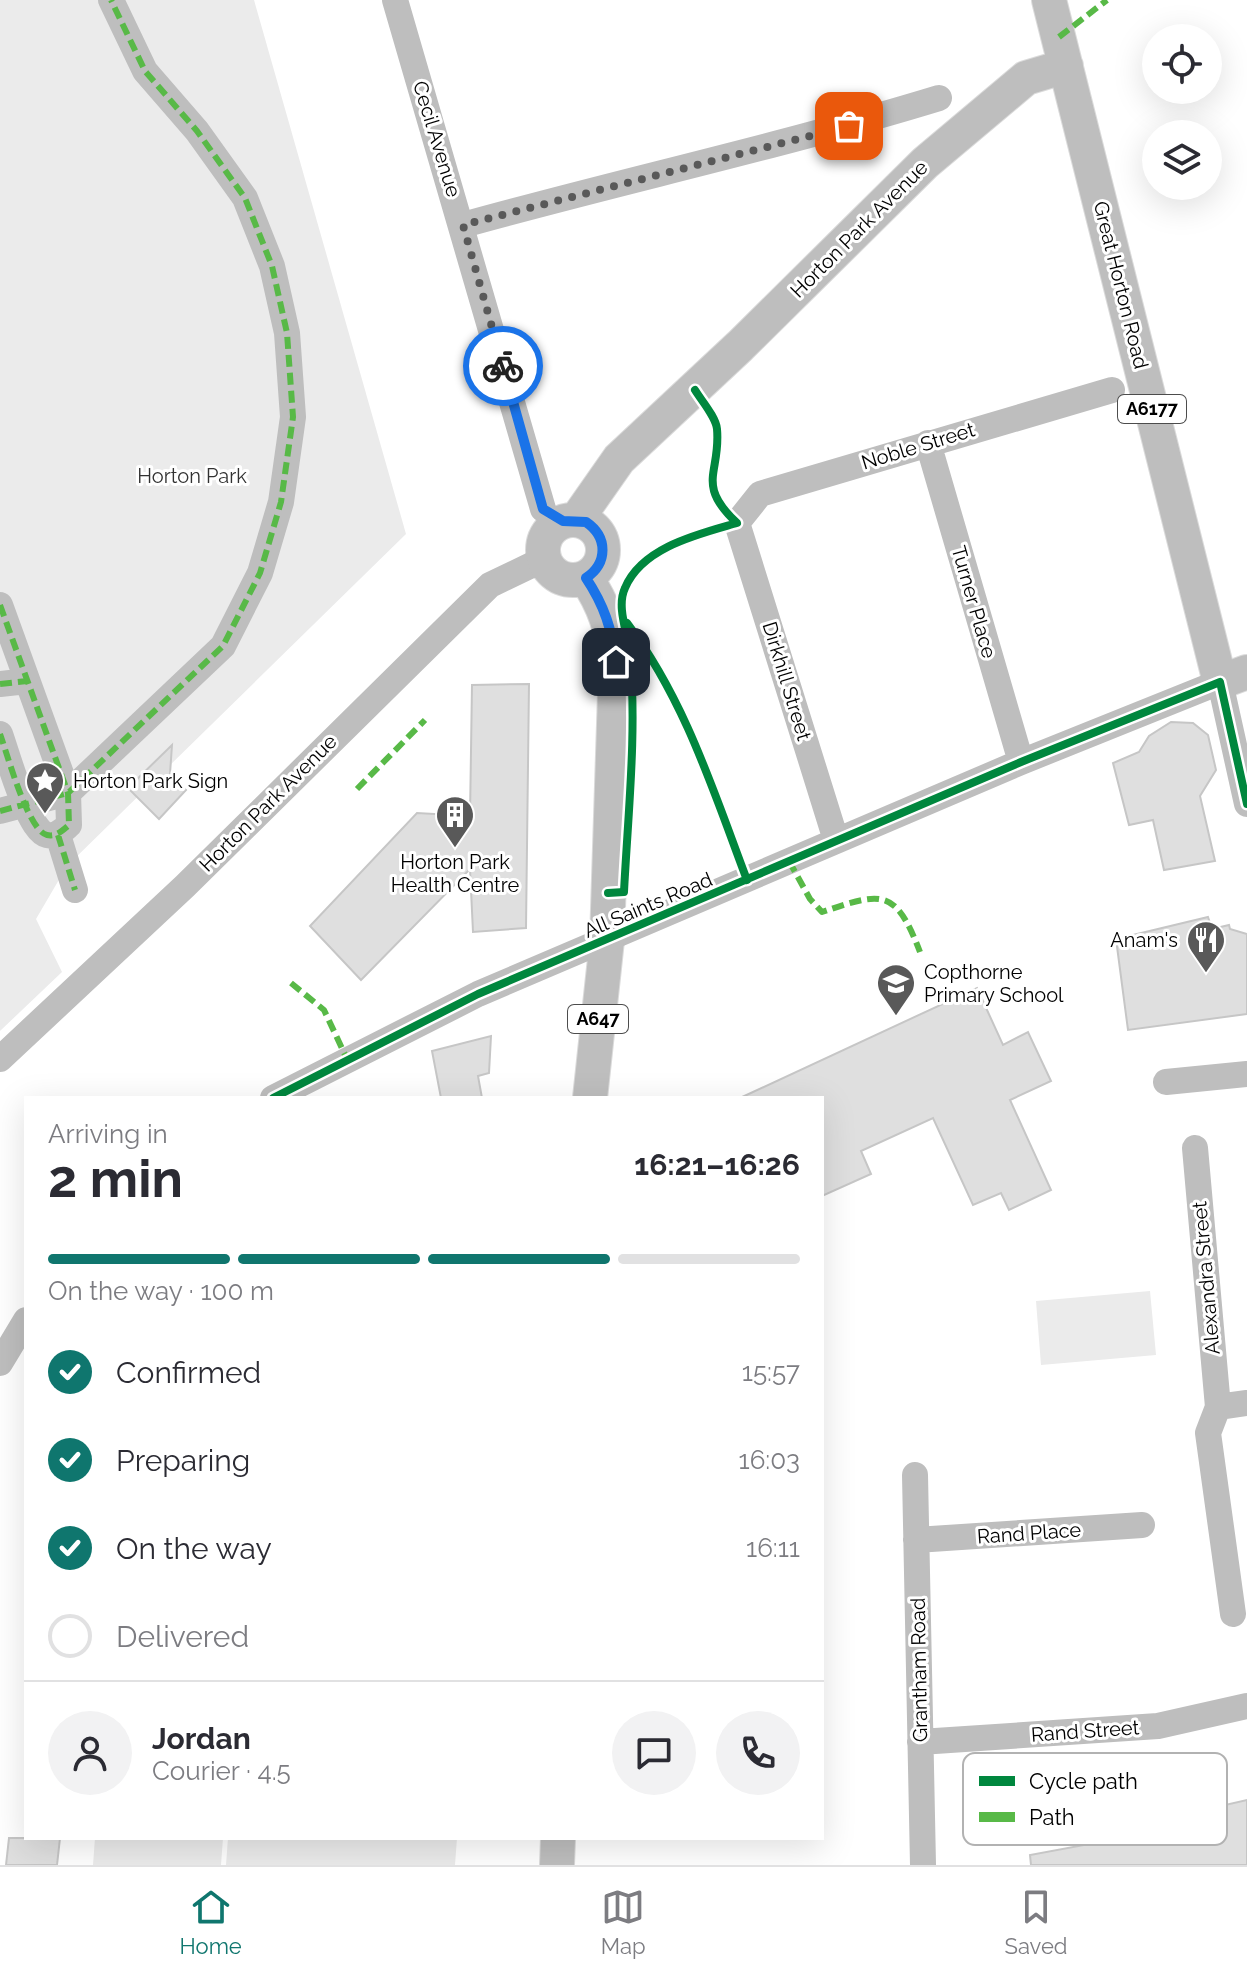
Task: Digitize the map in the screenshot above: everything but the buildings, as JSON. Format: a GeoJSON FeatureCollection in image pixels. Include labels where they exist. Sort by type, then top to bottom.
{"type":"FeatureCollection","features":[{"type":"Feature","properties":{"kind":"main road","name":"Great Horton Road"},"geometry":{"type":"LineString","coordinates":[[1049,0],[1233,677]]}},
{"type":"Feature","properties":{"kind":"main road","name":"Horton Park Avenue"},"geometry":{"type":"LineString","coordinates":[[555,529],[619,459],[668,416],[925,163],[1026,78],[1066,66]]}},
{"type":"Feature","properties":{"kind":"main road"},"geometry":{"type":"LineString","coordinates":[[1026,78],[1063,100],[1080,123]]}},
{"type":"Feature","properties":{"kind":"main road","name":"Horton Park Avenue"},"geometry":{"type":"LineString","coordinates":[[603,545],[618,501],[668,416]]}},
{"type":"Feature","properties":{"kind":"main road"},"geometry":{"type":"LineString","coordinates":[[594,528],[603,545],[600,564],[586,578],[575,580],[556,575],[555,529],[594,528]]}},
{"type":"Feature","properties":{"kind":"main road","name":"A647"},"geometry":{"type":"LineString","coordinates":[[586,578],[601,601],[612,631],[616,662],[607,940],[590,1096]]}},
{"type":"Feature","properties":{"kind":"main road"},"geometry":{"type":"LineString","coordinates":[[557,1865],[558,1840]]}},
{"type":"Feature","properties":{"kind":"street"},"geometry":{"type":"LineString","coordinates":[[0,811],[68,793],[223,646],[260,573],[281,502],[293,417],[287,333],[272,266],[245,198],[197,131],[145,71],[111,0]]}},
{"type":"Feature","properties":{"kind":"street","name":"Cecil Avenue"},"geometry":{"type":"LineString","coordinates":[[395,0],[555,529]]}},
{"type":"Feature","properties":{"kind":"street"},"geometry":{"type":"LineString","coordinates":[[463,225],[585,191],[738,156],[939,98]]}},
{"type":"Feature","properties":{"kind":"street","name":"Noble Street"},"geometry":{"type":"LineString","coordinates":[[737,523],[760,494],[1112,390]]}},
{"type":"Feature","properties":{"kind":"street","name":"Turner Place"},"geometry":{"type":"LineString","coordinates":[[928,443],[1021,762]]}},
{"type":"Feature","properties":{"kind":"street","name":"Dirkhill Street"},"geometry":{"type":"LineString","coordinates":[[737,523],[836,840]]}},
{"type":"Feature","properties":{"kind":"street","name":"Horton Park Avenue"},"geometry":{"type":"LineString","coordinates":[[0,1059],[185,886],[490,585],[555,529]]}},
{"type":"Feature","properties":{"kind":"street"},"geometry":{"type":"LineString","coordinates":[[0,605],[68,793],[69,825],[58,835],[46,835],[37,830],[0,734]]}},
{"type":"Feature","properties":{"kind":"street","name":"All Saints Road"},"geometry":{"type":"LineString","coordinates":[[277,1096],[478,994],[1021,762],[1233,677]]}},
{"type":"Feature","properties":{"kind":"street","name":"Great Horton Road"},"geometry":{"type":"LineString","coordinates":[[1233,677],[1247,804]]}},
{"type":"Feature","properties":{"kind":"street"},"geometry":{"type":"LineString","coordinates":[[0,684],[27,681]]}},
{"type":"Feature","properties":{"kind":"street"},"geometry":{"type":"LineString","coordinates":[[58,835],[75,890]]}},
{"type":"Feature","properties":{"kind":"street"},"geometry":{"type":"LineString","coordinates":[[1166,1082],[1247,1074]]}},
{"type":"Feature","properties":{"kind":"street","name":"Alexandra Street"},"geometry":{"type":"LineString","coordinates":[[1195,1148],[1218,1407],[1208,1433],[1233,1614]]}},
{"type":"Feature","properties":{"kind":"street"},"geometry":{"type":"LineString","coordinates":[[0,1363],[24,1323]]}},
{"type":"Feature","properties":{"kind":"street"},"geometry":{"type":"LineString","coordinates":[[1218,1407],[1247,1403]]}},
{"type":"Feature","properties":{"kind":"street","name":"Grantham Road"},"geometry":{"type":"LineString","coordinates":[[915,1475],[923,1865]]}},
{"type":"Feature","properties":{"kind":"street","name":"Rand Place"},"geometry":{"type":"LineString","coordinates":[[916,1540],[1142,1525]]}},
{"type":"Feature","properties":{"kind":"street","name":"Rand Street"},"geometry":{"type":"LineString","coordinates":[[920,1742],[1158,1726],[1247,1706]]}},
{"type":"Feature","properties":{"kind":"green space","name":"Horton Park"},"geometry":{"type":"Polygon","coordinates":[[[0,0],[254,0],[406,534],[67,866],[36,919],[62,972],[0,1031],[0,0]]]}},
{"type":"Feature","properties":{"kind":"green space"},"geometry":{"type":"Polygon","coordinates":[[[1150,1291],[1156,1355],[1041,1365],[1036,1301],[1150,1291]]]}},
{"type":"Feature","properties":{"kind":"green space"},"geometry":{"type":"Polygon","coordinates":[[[95,1840],[223,1840],[221,1865],[93,1865],[95,1840]]]}},
{"type":"Feature","properties":{"kind":"green space"},"geometry":{"type":"Polygon","coordinates":[[[228,1840],[457,1840],[455,1865],[226,1865],[228,1840]]]}},
{"type":"Feature","properties":{"kind":"marked path"},"geometry":{"type":"LineString","coordinates":[[0,811],[68,793],[223,646],[260,573],[281,502],[293,417],[287,333],[272,266],[245,198],[197,131],[145,71],[111,0]]}},
{"type":"Feature","properties":{"kind":"marked path"},"geometry":{"type":"LineString","coordinates":[[1059,37],[1107,0]]}},
{"type":"Feature","properties":{"kind":"marked path"},"geometry":{"type":"LineString","coordinates":[[0,605],[68,793],[69,825],[59,833],[47,835],[33,820],[0,734]]}},
{"type":"Feature","properties":{"kind":"marked path"},"geometry":{"type":"LineString","coordinates":[[0,684],[27,681]]}},
{"type":"Feature","properties":{"kind":"marked path"},"geometry":{"type":"LineString","coordinates":[[357,789],[425,720]]}},
{"type":"Feature","properties":{"kind":"marked path"},"geometry":{"type":"LineString","coordinates":[[58,835],[75,890]]}},
{"type":"Feature","properties":{"kind":"marked path"},"geometry":{"type":"LineString","coordinates":[[789,861],[810,899],[822,912],[859,901],[884,900],[903,916],[920,952]]}},
{"type":"Feature","properties":{"kind":"marked path"},"geometry":{"type":"LineString","coordinates":[[291,983],[324,1010],[347,1059]]}},
{"type":"Feature","properties":{"kind":"cycle path"},"geometry":{"type":"LineString","coordinates":[[608,893],[624,892],[630,803],[633,713],[630,654],[622,612],[625,588],[633,574],[658,552],[689,538],[737,523],[724,510],[713,488],[717,429],[695,390]]}},
{"type":"Feature","properties":{"kind":"cycle path"},"geometry":{"type":"LineString","coordinates":[[627,623],[647,652],[681,714],[747,880]]}},
{"type":"Feature","properties":{"kind":"cycle path"},"geometry":{"type":"LineString","coordinates":[[277,1096],[478,994],[1021,762],[1220,682],[1247,804]]}},
{"type":"Feature","properties":{"kind":"way so far"},"geometry":{"type":"LineString","coordinates":[[503,366],[463,225],[585,191],[738,156],[849,126]]}},
{"type":"Feature","properties":{"kind":"place","name":"Horton Park Sign"},"geometry":{"type":"Point","coordinates":[45,815]}},
{"type":"Feature","properties":{"kind":"place","name":"Horton Park Health Centre"},"geometry":{"type":"Point","coordinates":[455,849]}},
{"type":"Feature","properties":{"kind":"place","name":"Anam's"},"geometry":{"type":"Point","coordinates":[1206,974]}},
{"type":"Feature","properties":{"kind":"place","name":"Copthorne Primary School"},"geometry":{"type":"Point","coordinates":[896,1017]}},
{"type":"Feature","properties":{"kind":"route"},"geometry":{"type":"LineString","coordinates":[[503,366],[543,509],[563,521],[577,519],[586,522],[600,536],[603,555],[600,564],[586,578],[601,601],[612,631],[616,662]]}}]}
